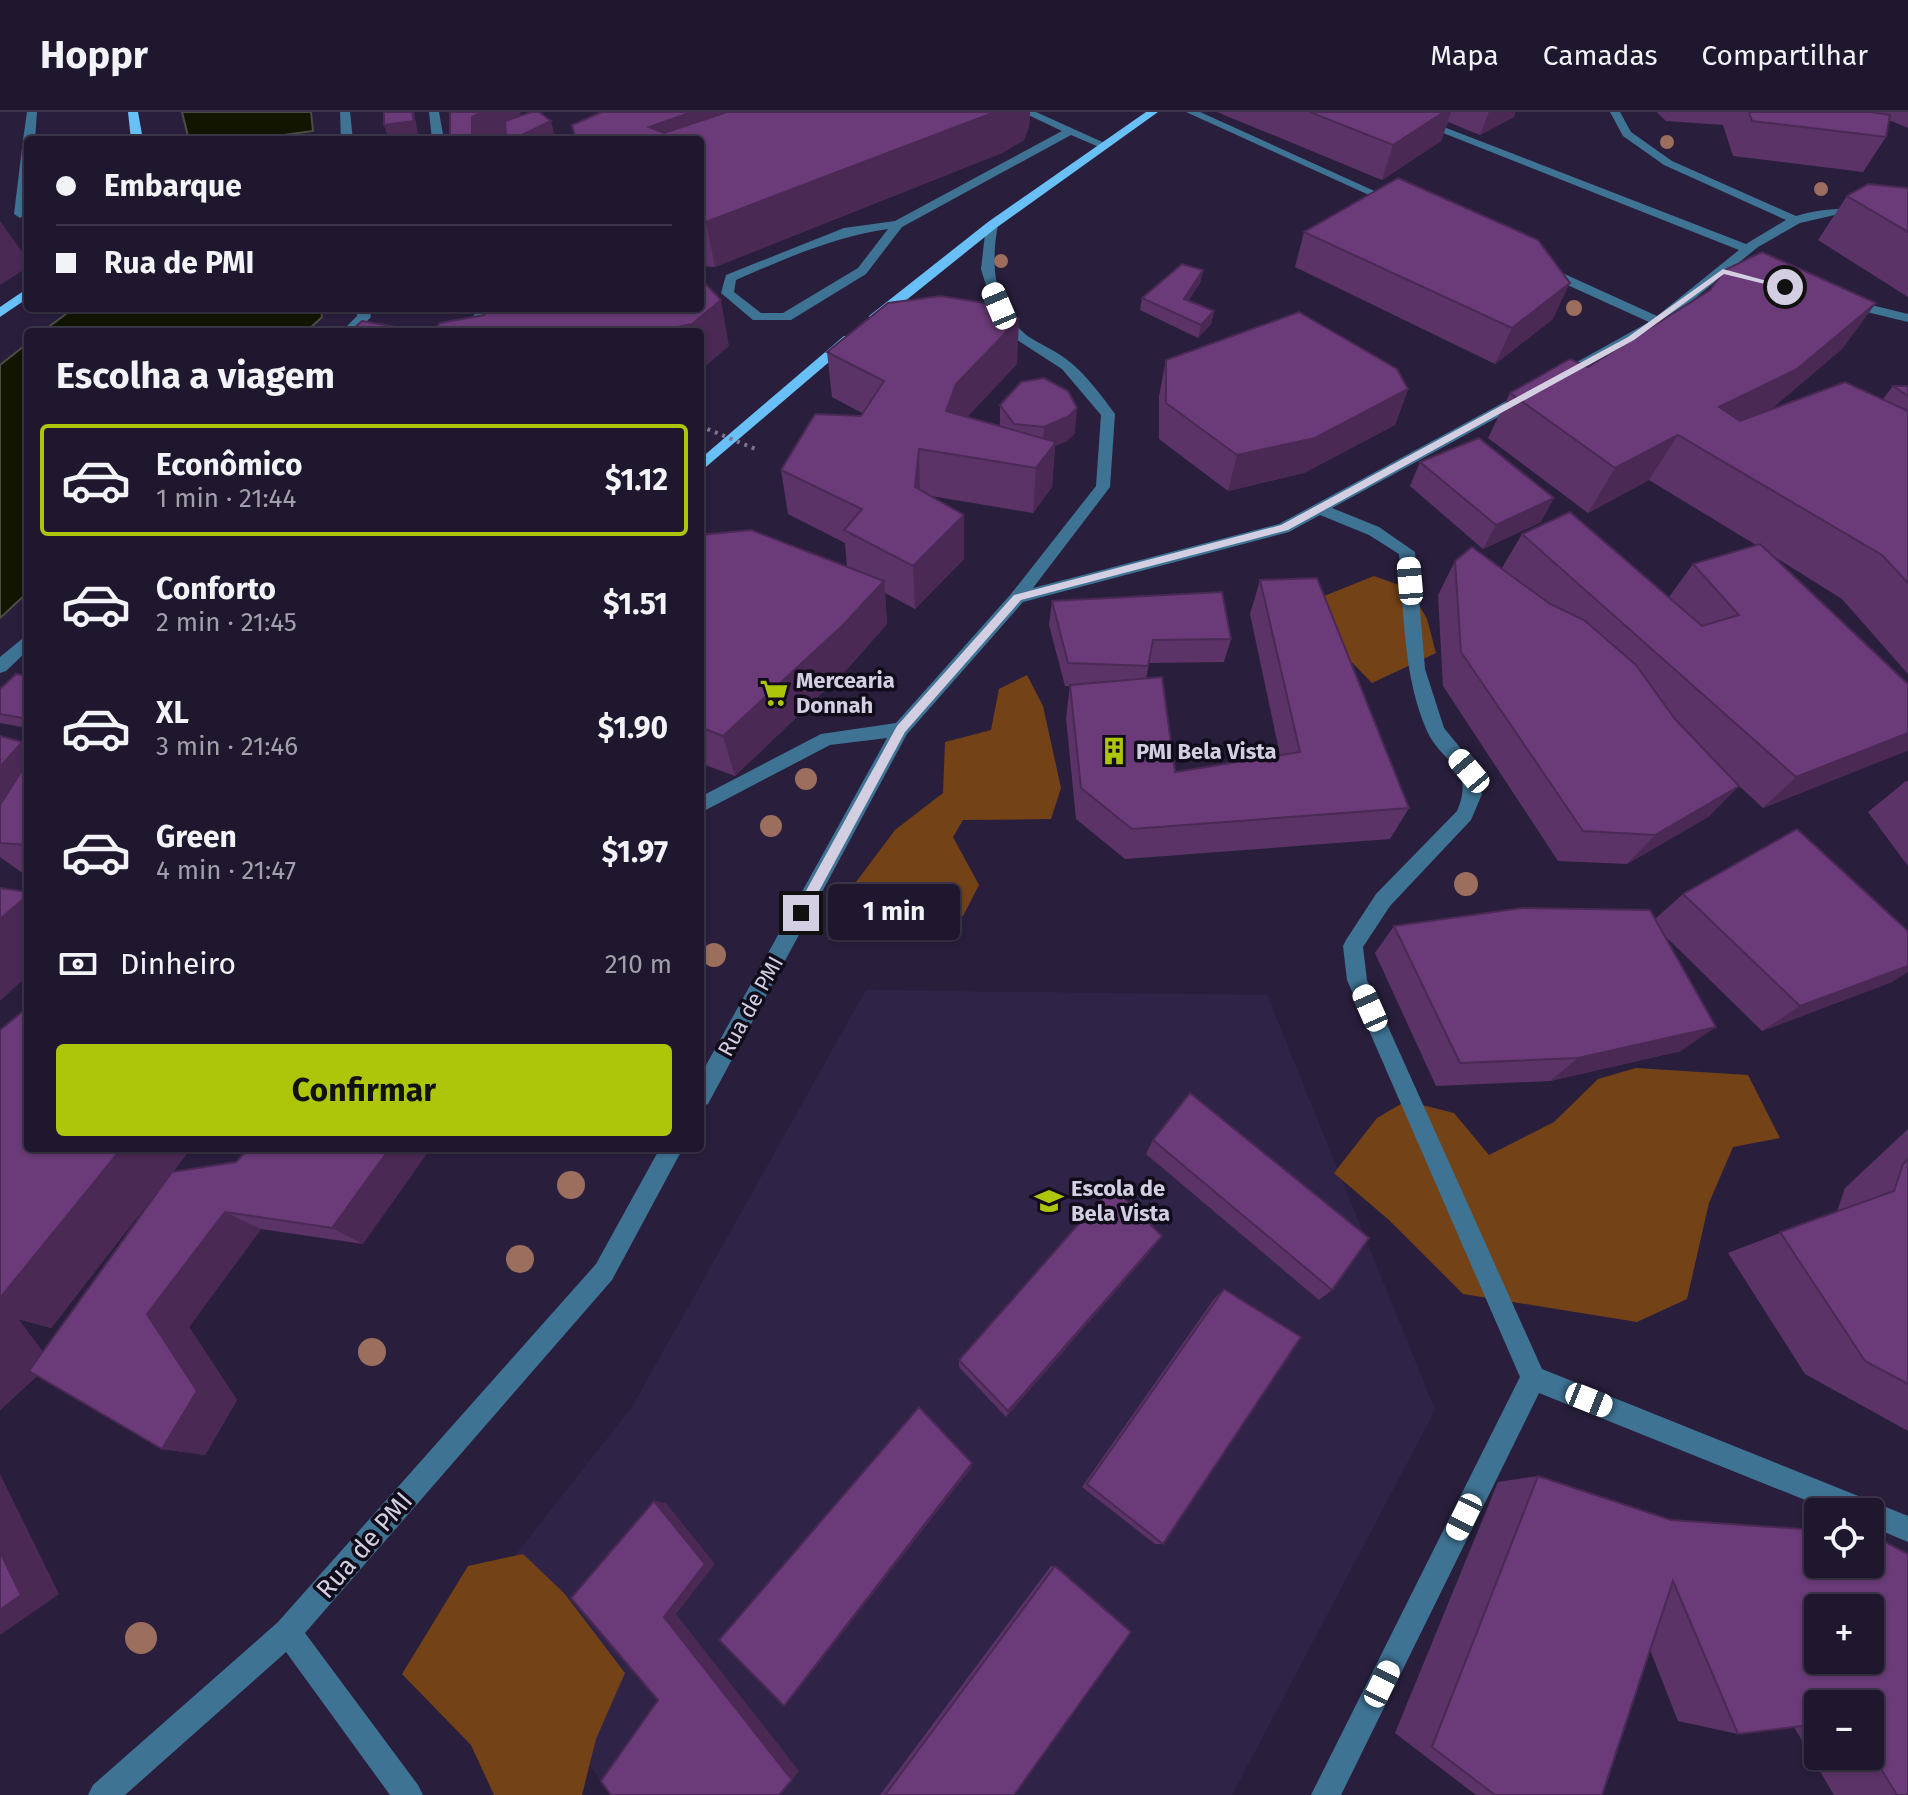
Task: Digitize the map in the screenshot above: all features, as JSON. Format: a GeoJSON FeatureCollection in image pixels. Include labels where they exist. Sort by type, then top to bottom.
{"type":"FeatureCollection","features":[{"type":"Feature","properties":{"kind":"main road"},"geometry":{"type":"LineString","coordinates":[[133,112],[136,136]]}},
{"type":"Feature","properties":{"kind":"main road"},"geometry":{"type":"LineString","coordinates":[[704,464],[992,225],[1153,112]]}},
{"type":"Feature","properties":{"kind":"main road"},"geometry":{"type":"LineString","coordinates":[[0,313],[24,295]]}},
{"type":"Feature","properties":{"kind":"street"},"geometry":{"type":"LineString","coordinates":[[29,136],[32,112]]}},
{"type":"Feature","properties":{"kind":"street"},"geometry":{"type":"LineString","coordinates":[[345,112],[347,136]]}},
{"type":"Feature","properties":{"kind":"street"},"geometry":{"type":"LineString","coordinates":[[434,112],[437,136]]}},
{"type":"Feature","properties":{"kind":"street"},"geometry":{"type":"LineString","coordinates":[[1027,112],[1103,145]]}},
{"type":"Feature","properties":{"kind":"street"},"geometry":{"type":"LineString","coordinates":[[1191,112],[1410,210]]}},
{"type":"Feature","properties":{"kind":"street"},"geometry":{"type":"LineString","coordinates":[[1395,112],[1748,249]]}},
{"type":"Feature","properties":{"kind":"street"},"geometry":{"type":"LineString","coordinates":[[1615,112],[1627,134],[1668,163],[1795,220]]}},
{"type":"Feature","properties":{"kind":"street"},"geometry":{"type":"LineString","coordinates":[[898,224],[862,271],[786,317],[758,317],[727,293],[730,278],[848,231],[898,224],[1071,131]]}},
{"type":"Feature","properties":{"kind":"street"},"geometry":{"type":"LineString","coordinates":[[19,214],[24,177]]}},
{"type":"Feature","properties":{"kind":"street"},"geometry":{"type":"LineString","coordinates":[[1017,598],[1284,528],[1658,321],[1731,274],[1748,249],[1795,220],[1820,212],[1908,218]]}},
{"type":"Feature","properties":{"kind":"street"},"geometry":{"type":"LineString","coordinates":[[992,225],[985,251],[987,278],[999,306],[1019,335]]}},
{"type":"Feature","properties":{"kind":"street"},"geometry":{"type":"LineString","coordinates":[[1527,262],[1658,321]]}},
{"type":"Feature","properties":{"kind":"street"},"geometry":{"type":"LineString","coordinates":[[1831,299],[1908,318]]}},
{"type":"Feature","properties":{"kind":"street"},"geometry":{"type":"LineString","coordinates":[[352,328],[364,317],[363,312]]}},
{"type":"Feature","properties":{"kind":"street"},"geometry":{"type":"LineString","coordinates":[[991,332],[1019,335]]}},
{"type":"Feature","properties":{"kind":"street","name":"Rua de PMI"},"geometry":{"type":"LineString","coordinates":[[704,1090],[901,729],[1017,598],[1103,487],[1108,414],[1065,365],[1019,335]]}},
{"type":"Feature","properties":{"kind":"street"},"geometry":{"type":"LineString","coordinates":[[1319,509],[1374,531],[1407,552],[1417,669],[1436,731],[1469,771],[1473,794],[1464,815],[1383,900],[1353,946],[1357,980],[1533,1378],[1831,1498]]}},
{"type":"Feature","properties":{"kind":"street"},"geometry":{"type":"LineString","coordinates":[[0,667],[24,644]]}},
{"type":"Feature","properties":{"kind":"street"},"geometry":{"type":"LineString","coordinates":[[704,804],[827,739],[901,729]]}},
{"type":"Feature","properties":{"kind":"street","name":"Rua de PMI"},"geometry":{"type":"LineString","coordinates":[[103,1795],[288,1632],[604,1272],[670,1152]]}},
{"type":"Feature","properties":{"kind":"street"},"geometry":{"type":"LineString","coordinates":[[1326,1795],[1533,1378]]}},
{"type":"Feature","properties":{"kind":"street"},"geometry":{"type":"LineString","coordinates":[[1884,1519],[1908,1529]]}},
{"type":"Feature","properties":{"kind":"street"},"geometry":{"type":"LineString","coordinates":[[288,1632],[408,1795]]}},
{"type":"Feature","properties":{"kind":"path"},"geometry":{"type":"LineString","coordinates":[[704,428],[758,450]]}},
{"type":"Feature","properties":{"kind":"shaded area"},"geometry":{"type":"Polygon","coordinates":[[[182,112],[311,112],[313,131],[276,136],[188,136],[182,112]]]}},
{"type":"Feature","properties":{"kind":"shaded area"},"geometry":{"type":"Polygon","coordinates":[[[69,312],[321,312],[322,317],[310,328],[47,328],[69,312]]]}},
{"type":"Feature","properties":{"kind":"shaded area"},"geometry":{"type":"Polygon","coordinates":[[[24,346],[24,596],[0,618],[0,365],[24,346]]]}},
{"type":"Feature","properties":{"kind":"shaded area"},"geometry":{"type":"Polygon","coordinates":[[[1374,576],[1410,589],[1427,619],[1436,653],[1372,683],[1338,648],[1324,596],[1374,576]]]}},
{"type":"Feature","properties":{"kind":"shaded area"},"geometry":{"type":"Polygon","coordinates":[[[1027,675],[1043,706],[1061,788],[1051,819],[963,820],[953,837],[979,885],[963,916],[828,940],[853,886],[895,830],[943,793],[945,742],[991,730],[999,689],[1027,675]]]}},
{"type":"Feature","properties":{"kind":"shaded area","name":"Escola de Bela Vista"},"geometry":{"type":"Polygon","coordinates":[[[866,990],[1267,995],[1435,1410],[1232,1795],[611,1795],[476,1605],[632,1407],[866,990]]]}},
{"type":"Feature","properties":{"kind":"shaded area"},"geometry":{"type":"Polygon","coordinates":[[[1636,1068],[1748,1075],[1780,1138],[1733,1147],[1709,1203],[1687,1299],[1637,1322],[1463,1294],[1389,1220],[1334,1173],[1377,1118],[1406,1101],[1454,1113],[1489,1155],[1554,1122],[1598,1079],[1636,1068]]]}},
{"type":"Feature","properties":{"kind":"shaded area"},"geometry":{"type":"Polygon","coordinates":[[[523,1554],[564,1593],[625,1673],[596,1739],[582,1795],[494,1795],[471,1745],[402,1674],[468,1566],[523,1554]]]}},
{"type":"Feature","properties":{"kind":"building"},"geometry":{"type":"Polygon","coordinates":[[[384,112],[412,112],[414,121],[384,125],[384,112]]]}},
{"type":"Feature","properties":{"kind":"building"},"geometry":{"type":"Polygon","coordinates":[[[450,112],[483,112],[472,117],[472,136],[450,136],[450,112]]]}},
{"type":"Feature","properties":{"kind":"building"},"geometry":{"type":"Polygon","coordinates":[[[539,112],[551,121],[524,134],[525,136],[482,136],[506,135],[505,121],[539,112]]]}},
{"type":"Feature","properties":{"kind":"building"},"geometry":{"type":"Polygon","coordinates":[[[602,112],[692,112],[649,127],[664,133],[727,112],[995,112],[706,222],[704,136],[575,136],[572,125],[602,112]]]}},
{"type":"Feature","properties":{"kind":"building"},"geometry":{"type":"Polygon","coordinates":[[[1310,112],[1444,112],[1393,145],[1310,112]]]}},
{"type":"Feature","properties":{"kind":"building"},"geometry":{"type":"Polygon","coordinates":[[[1749,112],[1871,112],[1890,115],[1886,137],[1752,121],[1749,112]]]}},
{"type":"Feature","properties":{"kind":"building"},"geometry":{"type":"Polygon","coordinates":[[[1398,178],[1538,240],[1570,283],[1512,328],[1304,232],[1398,178]]]}},
{"type":"Feature","properties":{"kind":"building"},"geometry":{"type":"Polygon","coordinates":[[[1868,184],[1908,188],[1908,232],[1847,196],[1868,184]]]}},
{"type":"Feature","properties":{"kind":"building"},"geometry":{"type":"Polygon","coordinates":[[[1762,252],[1876,303],[1797,369],[1719,407],[1740,421],[1845,382],[1908,411],[1908,583],[1882,555],[1678,435],[1615,468],[1510,393],[1570,359],[1588,367],[1710,290],[1725,270],[1762,252]]]}},
{"type":"Feature","properties":{"kind":"building"},"geometry":{"type":"Polygon","coordinates":[[[1182,264],[1203,270],[1184,299],[1214,311],[1201,325],[1142,298],[1182,264]]]}},
{"type":"Feature","properties":{"kind":"building"},"geometry":{"type":"Polygon","coordinates":[[[704,282],[721,300],[692,324],[672,328],[436,328],[440,323],[484,315],[485,312],[704,312],[704,282]]]}},
{"type":"Feature","properties":{"kind":"building"},"geometry":{"type":"Polygon","coordinates":[[[941,296],[1004,306],[1019,319],[956,384],[946,411],[1056,442],[1036,468],[919,449],[915,487],[964,515],[913,566],[844,530],[862,509],[781,470],[815,414],[861,416],[884,381],[827,352],[888,303],[941,296]]]}},
{"type":"Feature","properties":{"kind":"building"},"geometry":{"type":"Polygon","coordinates":[[[1299,312],[1397,369],[1408,389],[1315,438],[1237,455],[1166,403],[1166,360],[1299,312]]]}},
{"type":"Feature","properties":{"kind":"building"},"geometry":{"type":"Polygon","coordinates":[[[362,321],[401,328],[354,328],[362,321]]]}},
{"type":"Feature","properties":{"kind":"building"},"geometry":{"type":"Polygon","coordinates":[[[1044,378],[1068,391],[1077,408],[1069,416],[1044,427],[1014,424],[1000,405],[1021,382],[1044,378]]]}},
{"type":"Feature","properties":{"kind":"building"},"geometry":{"type":"Polygon","coordinates":[[[1893,386],[1908,386],[1908,396],[1893,386]]]}},
{"type":"Feature","properties":{"kind":"building"},"geometry":{"type":"Polygon","coordinates":[[[1479,438],[1554,498],[1496,525],[1420,462],[1479,438]]]}},
{"type":"Feature","properties":{"kind":"building"},"geometry":{"type":"Polygon","coordinates":[[[1570,512],[1702,626],[1739,615],[1693,564],[1760,544],[1908,684],[1908,733],[1796,777],[1522,534],[1570,512]]]}},
{"type":"Feature","properties":{"kind":"building"},"geometry":{"type":"Polygon","coordinates":[[[751,530],[884,581],[843,625],[723,736],[704,729],[704,535],[751,530]]]}},
{"type":"Feature","properties":{"kind":"building"},"geometry":{"type":"Polygon","coordinates":[[[1472,547],[1550,604],[1584,620],[1636,665],[1675,719],[1739,786],[1655,835],[1583,831],[1461,652],[1455,561],[1472,547]]]}},
{"type":"Feature","properties":{"kind":"building","name":"PMI Bela Vista"},"geometry":{"type":"Polygon","coordinates":[[[1317,578],[1409,808],[1132,829],[1081,788],[1070,685],[1162,677],[1175,772],[1300,752],[1260,580],[1317,578]]]}},
{"type":"Feature","properties":{"kind":"building"},"geometry":{"type":"Polygon","coordinates":[[[1222,592],[1231,639],[1153,640],[1148,666],[1068,663],[1052,601],[1222,592]]]}},
{"type":"Feature","properties":{"kind":"building"},"geometry":{"type":"Polygon","coordinates":[[[16,674],[24,675],[24,718],[0,714],[0,689],[16,674]]]}},
{"type":"Feature","properties":{"kind":"building"},"geometry":{"type":"Polygon","coordinates":[[[0,736],[22,742],[0,767],[0,736]]]}},
{"type":"Feature","properties":{"kind":"building"},"geometry":{"type":"Polygon","coordinates":[[[24,767],[24,845],[0,843],[0,805],[24,767]]]}},
{"type":"Feature","properties":{"kind":"building"},"geometry":{"type":"Polygon","coordinates":[[[1797,829],[1908,931],[1908,966],[1800,1006],[1683,894],[1797,829]]]}},
{"type":"Feature","properties":{"kind":"building"},"geometry":{"type":"Polygon","coordinates":[[[0,888],[24,891],[24,898],[0,919],[0,888]]]}},
{"type":"Feature","properties":{"kind":"building"},"geometry":{"type":"Polygon","coordinates":[[[1522,908],[1650,910],[1716,1027],[1578,1058],[1460,1063],[1394,926],[1522,908]]]}},
{"type":"Feature","properties":{"kind":"building"},"geometry":{"type":"Polygon","coordinates":[[[24,1010],[24,1152],[119,1152],[0,1298],[0,1030],[24,1010]]]}},
{"type":"Feature","properties":{"kind":"building"},"geometry":{"type":"Polygon","coordinates":[[[1190,1093],[1369,1238],[1332,1290],[1153,1140],[1190,1093]]]}},
{"type":"Feature","properties":{"kind":"building"},"geometry":{"type":"Polygon","coordinates":[[[245,1152],[387,1152],[332,1228],[225,1212],[147,1314],[197,1391],[162,1449],[29,1371],[172,1172],[236,1162],[245,1152]]]}},
{"type":"Feature","properties":{"kind":"building"},"geometry":{"type":"Polygon","coordinates":[[[1908,1159],[1908,1384],[1865,1361],[1780,1232],[1894,1191],[1903,1164],[1908,1159]]]}},
{"type":"Feature","properties":{"kind":"building"},"geometry":{"type":"Polygon","coordinates":[[[1112,1186],[1162,1236],[1008,1411],[959,1360],[1112,1186]]]}},
{"type":"Feature","properties":{"kind":"building"},"geometry":{"type":"Polygon","coordinates":[[[1224,1289],[1301,1337],[1163,1544],[1087,1484],[1224,1289]]]}},
{"type":"Feature","properties":{"kind":"building"},"geometry":{"type":"Polygon","coordinates":[[[919,1407],[972,1463],[784,1706],[719,1640],[919,1407]]]}},
{"type":"Feature","properties":{"kind":"building"},"geometry":{"type":"Polygon","coordinates":[[[1538,1476],[1671,1520],[1804,1529],[1804,1578],[1884,1578],[1884,1541],[1908,1554],[1908,1795],[1897,1795],[1882,1770],[1884,1690],[1804,1690],[1804,1726],[1738,1734],[1673,1581],[1602,1795],[1495,1795],[1432,1747],[1538,1476]]]}},
{"type":"Feature","properties":{"kind":"building"},"geometry":{"type":"Polygon","coordinates":[[[654,1501],[705,1564],[664,1617],[792,1780],[779,1795],[611,1795],[601,1781],[658,1700],[571,1598],[654,1501]]]}},
{"type":"Feature","properties":{"kind":"building"},"geometry":{"type":"Polygon","coordinates":[[[0,1552],[21,1595],[0,1610],[0,1552]]]}},
{"type":"Feature","properties":{"kind":"building"},"geometry":{"type":"Polygon","coordinates":[[[1055,1566],[1131,1632],[1014,1795],[885,1795],[1055,1566]]]}},
{"type":"Feature","properties":{"kind":"place","name":"Mercearia Donnah"},"geometry":{"type":"Point","coordinates":[774,693]}},
{"type":"Feature","properties":{"kind":"place","name":"PMI Bela Vista"},"geometry":{"type":"Point","coordinates":[1114,751]}},
{"type":"Feature","properties":{"kind":"place","name":"Escola de Bela Vista"},"geometry":{"type":"Point","coordinates":[1049,1201]}},
{"type":"Feature","properties":{"kind":"route"},"geometry":{"type":"LineString","coordinates":[[801,913],[901,729],[1017,598],[1284,528],[1631,338],[1723,272],[1785,287]]}}]}
